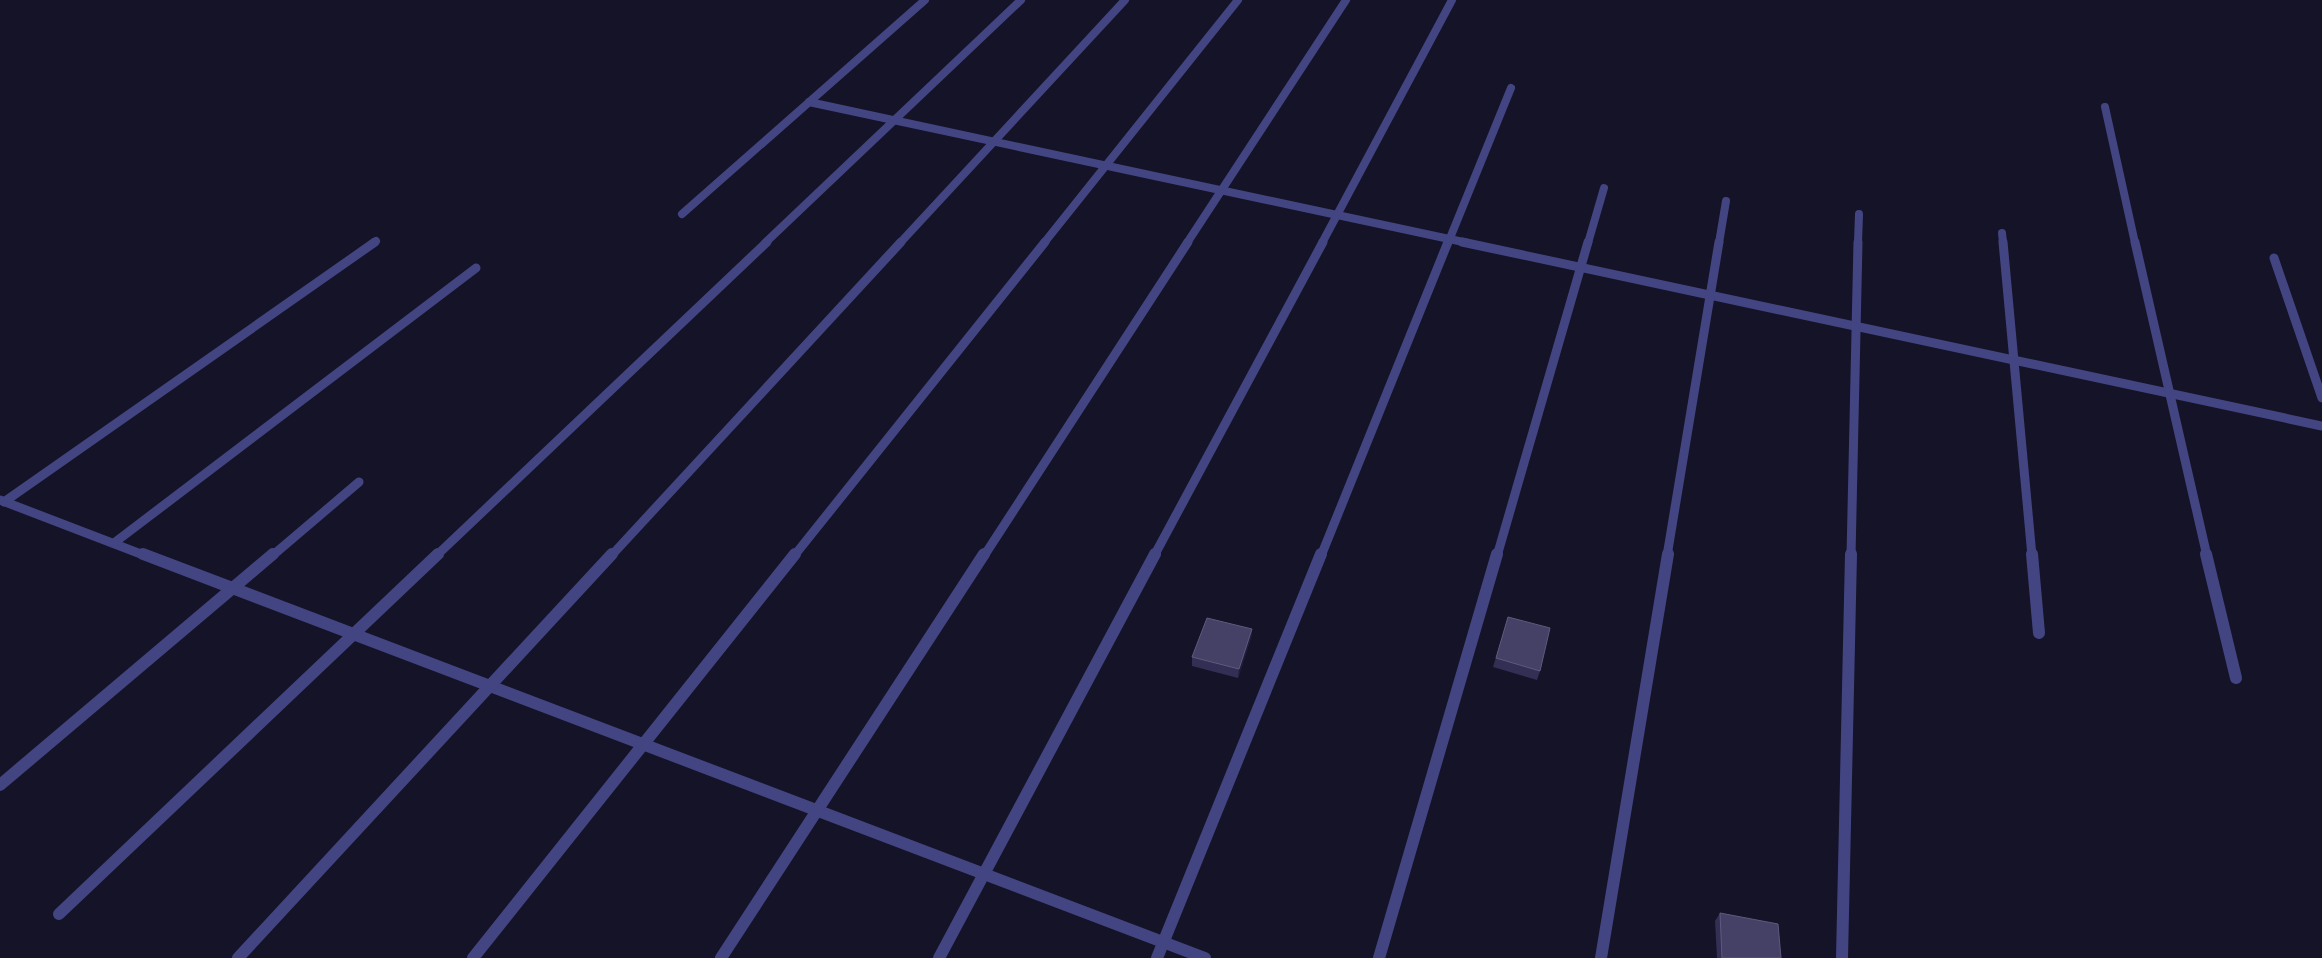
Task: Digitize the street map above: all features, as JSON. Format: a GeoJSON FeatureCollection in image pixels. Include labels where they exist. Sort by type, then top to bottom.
{"type":"FeatureCollection","features":[{"type":"Feature","properties":{"kind":"street"},"geometry":{"type":"LineString","coordinates":[[682,214],[925,0]]}},
{"type":"Feature","properties":{"kind":"street"},"geometry":{"type":"LineString","coordinates":[[59,914],[1021,0]]}},
{"type":"Feature","properties":{"kind":"street"},"geometry":{"type":"LineString","coordinates":[[238,958],[491,687],[1125,0]]}},
{"type":"Feature","properties":{"kind":"street"},"geometry":{"type":"LineString","coordinates":[[473,958],[1238,0]]}},
{"type":"Feature","properties":{"kind":"street"},"geometry":{"type":"LineString","coordinates":[[721,958],[1346,0]]}},
{"type":"Feature","properties":{"kind":"street"},"geometry":{"type":"LineString","coordinates":[[939,958],[1452,0]]}},
{"type":"Feature","properties":{"kind":"street"},"geometry":{"type":"LineString","coordinates":[[1157,958],[1511,88]]}},
{"type":"Feature","properties":{"kind":"street"},"geometry":{"type":"LineString","coordinates":[[809,102],[2322,426]]}},
{"type":"Feature","properties":{"kind":"street"},"geometry":{"type":"LineString","coordinates":[[2105,107],[2168,393],[2236,678]]}},
{"type":"Feature","properties":{"kind":"street"},"geometry":{"type":"LineString","coordinates":[[1379,958],[1604,188]]}},
{"type":"Feature","properties":{"kind":"street"},"geometry":{"type":"LineString","coordinates":[[1601,958],[1712,296],[1726,201]]}},
{"type":"Feature","properties":{"kind":"street"},"geometry":{"type":"LineString","coordinates":[[1842,958],[1859,214]]}},
{"type":"Feature","properties":{"kind":"street"},"geometry":{"type":"LineString","coordinates":[[2002,232],[2039,633]]}},
{"type":"Feature","properties":{"kind":"street"},"geometry":{"type":"LineString","coordinates":[[2,501],[376,241]]}},
{"type":"Feature","properties":{"kind":"street"},"geometry":{"type":"LineString","coordinates":[[2274,258],[2322,398]]}},
{"type":"Feature","properties":{"kind":"street"},"geometry":{"type":"LineString","coordinates":[[114,543],[476,268]]}},
{"type":"Feature","properties":{"kind":"street"},"geometry":{"type":"LineString","coordinates":[[0,786],[359,482]]}},
{"type":"Feature","properties":{"kind":"street"},"geometry":{"type":"LineString","coordinates":[[2,501],[1206,958]]}},
{"type":"Feature","properties":{"kind":"building"},"geometry":{"type":"Polygon","coordinates":[[[1508,617],[1550,628],[1540,671],[1496,658],[1508,617]]]}},
{"type":"Feature","properties":{"kind":"building"},"geometry":{"type":"Polygon","coordinates":[[[1207,618],[1252,629],[1239,669],[1192,657],[1207,618]]]}},
{"type":"Feature","properties":{"kind":"building"},"geometry":{"type":"Polygon","coordinates":[[[1720,913],[1778,924],[1781,958],[1722,958],[1720,913]]]}}]}
